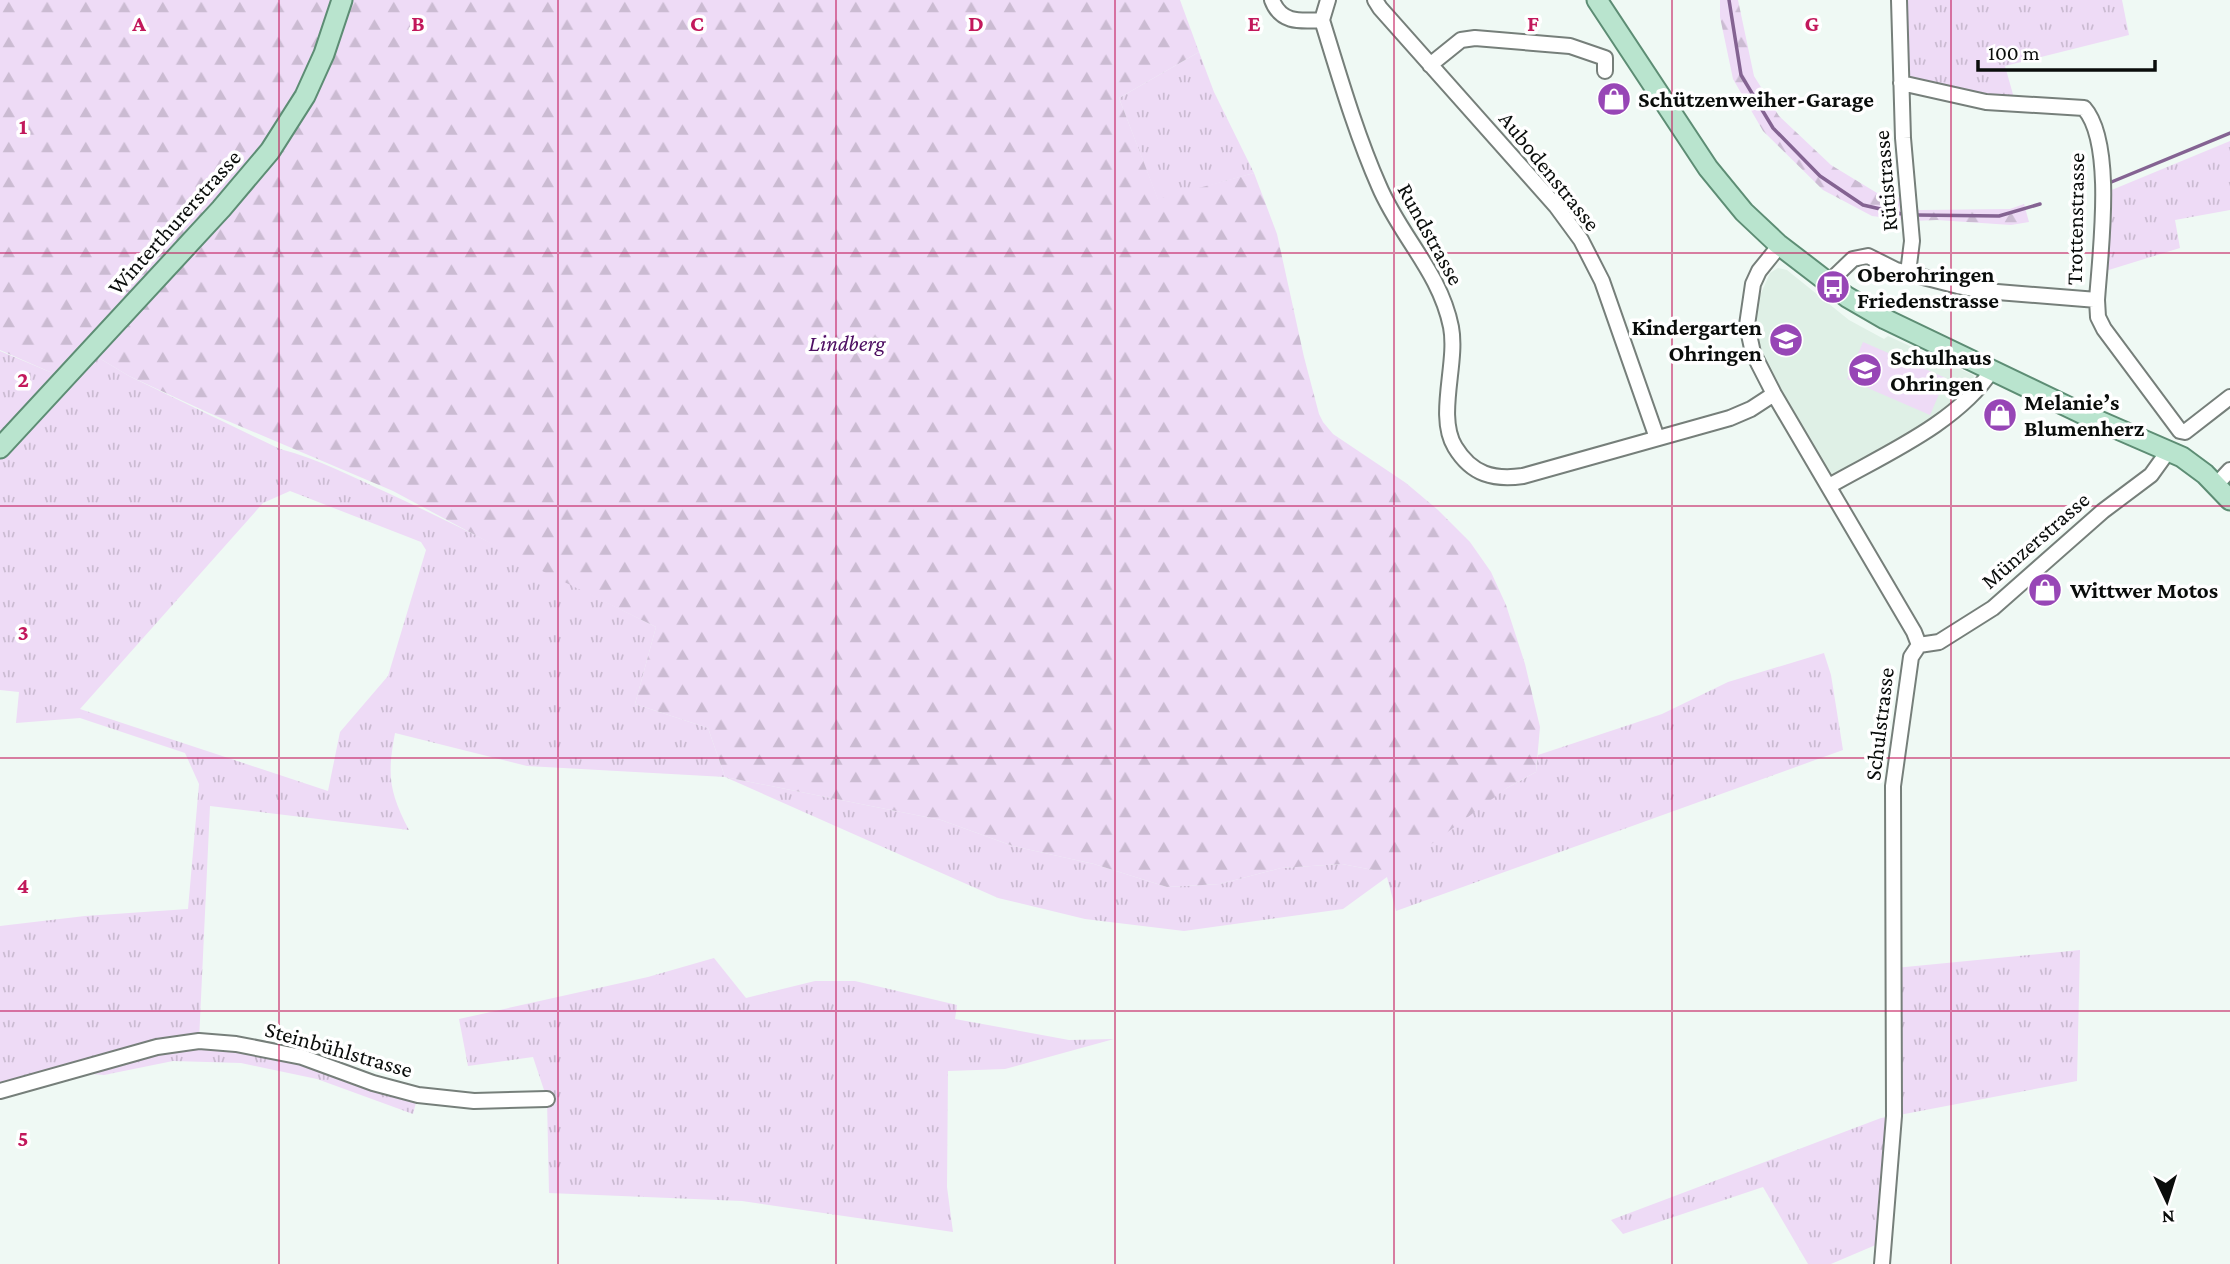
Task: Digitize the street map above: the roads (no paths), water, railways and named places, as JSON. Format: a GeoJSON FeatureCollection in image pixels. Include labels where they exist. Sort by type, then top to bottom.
{"type":"FeatureCollection","features":[{"type":"Feature","properties":{"kind":"main road","name":"Winterthurerstrasse"},"geometry":{"type":"LineString","coordinates":[[0,448],[221,209],[271,151],[305,96],[324,54],[342,0]]}},
{"type":"Feature","properties":{"kind":"main road"},"geometry":{"type":"LineString","coordinates":[[1597,0],[1708,168],[1744,212],[1828,283],[1885,319],[2223,477],[2230,500]]}},
{"type":"Feature","properties":{"kind":"street"},"geometry":{"type":"LineString","coordinates":[[1272,0],[1284,17],[1296,22],[1322,20],[1328,0]]}},
{"type":"Feature","properties":{"kind":"street","name":"Aubodenstrasse"},"geometry":{"type":"LineString","coordinates":[[1375,0],[1556,206],[1581,240],[1602,281],[1657,438]]}},
{"type":"Feature","properties":{"kind":"street","name":"Rütistrasse"},"geometry":{"type":"LineString","coordinates":[[1899,0],[1903,138],[1912,241],[1908,273]]}},
{"type":"Feature","properties":{"kind":"street","name":"Rundstrasse"},"geometry":{"type":"LineString","coordinates":[[1322,20],[1379,186],[1399,225],[1435,278],[1446,307],[1453,348],[1449,430],[1454,446],[1464,459],[1484,473],[1500,479],[1524,476],[1730,418],[1751,409],[1774,394]]}},
{"type":"Feature","properties":{"kind":"street"},"geometry":{"type":"LineString","coordinates":[[1430,65],[1461,40],[1475,38],[1570,46],[1605,58],[1605,71]]}},
{"type":"Feature","properties":{"kind":"street","name":"Trottenstrasse"},"geometry":{"type":"LineString","coordinates":[[1901,83],[1986,102],[2084,108],[2093,118],[2102,164],[2097,300],[2098,317],[2104,329],[2180,431],[2185,432],[2230,397]]}},
{"type":"Feature","properties":{"kind":"street","name":"Schulstrasse"},"geometry":{"type":"LineString","coordinates":[[1780,245],[1759,271],[1753,284],[1747,325],[1753,353],[1919,645],[1911,657],[1893,786],[1894,1116],[1882,1264]]}},
{"type":"Feature","properties":{"kind":"street"},"geometry":{"type":"LineString","coordinates":[[1828,283],[1853,259],[1868,256],[1908,273],[1985,291],[2097,300]]}},
{"type":"Feature","properties":{"kind":"street"},"geometry":{"type":"LineString","coordinates":[[1829,486],[1922,433],[1954,411],[1979,389],[1992,370]]}},
{"type":"Feature","properties":{"kind":"street","name":"Münzerstrasse"},"geometry":{"type":"LineString","coordinates":[[1919,645],[1940,642],[1993,607],[2103,510],[2151,475],[2169,450]]}},
{"type":"Feature","properties":{"kind":"street","name":"Steinbühlstrasse"},"geometry":{"type":"LineString","coordinates":[[0,1091],[157,1047],[199,1041],[236,1044],[302,1057],[373,1083],[418,1095],[474,1101],[547,1099]]}},
{"type":"Feature","properties":{"kind":"waterway"},"geometry":{"type":"LineString","coordinates":[[1729,0],[1741,75],[1773,128],[1820,176],[1863,205],[1902,214]]}},
{"type":"Feature","properties":{"kind":"waterway"},"geometry":{"type":"LineString","coordinates":[[2109,183],[2230,133]]}},
{"type":"Feature","properties":{"kind":"waterway"},"geometry":{"type":"LineString","coordinates":[[1916,215],[1999,216],[2040,204]]}},
{"type":"Feature","properties":{"kind":"place","name":"Schützenweiher-Garage"},"geometry":{"type":"Point","coordinates":[1614,99]}},
{"type":"Feature","properties":{"kind":"place","name":"Oberohringen Friedenstrasse"},"geometry":{"type":"Point","coordinates":[1833,287]}},
{"type":"Feature","properties":{"kind":"place","name":"Kindergarten Ohringen"},"geometry":{"type":"Point","coordinates":[1786,340]}},
{"type":"Feature","properties":{"kind":"place","name":"Schulhaus Ohringen"},"geometry":{"type":"Point","coordinates":[1865,370]}},
{"type":"Feature","properties":{"kind":"place","name":"Melanie’s Blumenherz"},"geometry":{"type":"Point","coordinates":[2000,415]}},
{"type":"Feature","properties":{"kind":"place","name":"Wittwer Motos"},"geometry":{"type":"Point","coordinates":[2045,590]}},
{"type":"Feature","properties":{"kind":"park label","name":"Lindberg"},"geometry":{"type":"Point","coordinates":[847,343]}}]}
